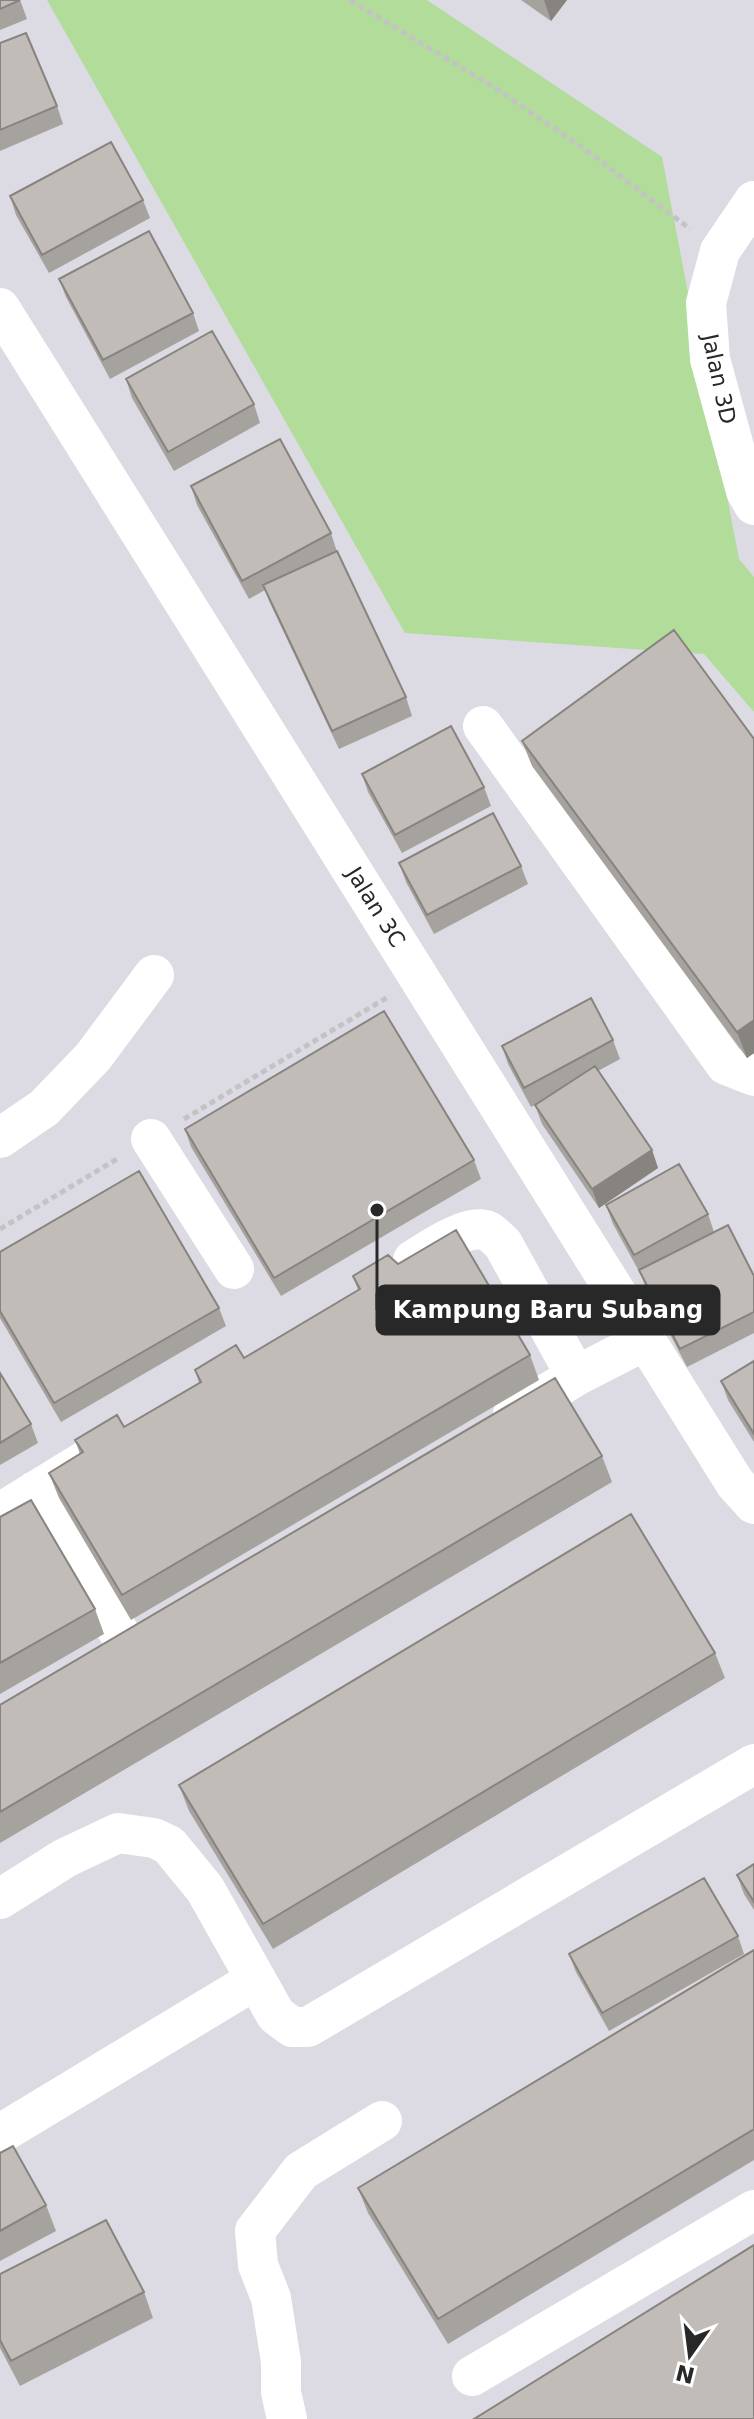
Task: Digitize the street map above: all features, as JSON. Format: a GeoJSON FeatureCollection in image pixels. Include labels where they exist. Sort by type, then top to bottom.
{"type":"FeatureCollection","features":[{"type":"Feature","properties":{"kind":"street","name":"Jalan 3D"},"geometry":{"type":"LineString","coordinates":[[754,201],[720,251],[706,303],[710,359],[746,491],[754,505]]}},
{"type":"Feature","properties":{"kind":"street","name":"Jalan 3C"},"geometry":{"type":"LineString","coordinates":[[0,308],[735,1483],[754,1504]]}},
{"type":"Feature","properties":{"kind":"street"},"geometry":{"type":"LineString","coordinates":[[483,726],[726,1065],[754,1076]]}},
{"type":"Feature","properties":{"kind":"street"},"geometry":{"type":"LineString","coordinates":[[0,1138],[44,1108],[93,1057],[154,975]]}},
{"type":"Feature","properties":{"kind":"street"},"geometry":{"type":"LineString","coordinates":[[151,1139],[234,1269]]}},
{"type":"Feature","properties":{"kind":"street"},"geometry":{"type":"LineString","coordinates":[[388,1275],[442,1242],[474,1229],[487,1231],[503,1244],[576,1376]]}},
{"type":"Feature","properties":{"kind":"street"},"geometry":{"type":"LineString","coordinates":[[481,1433],[576,1376],[646,1340]]}},
{"type":"Feature","properties":{"kind":"street"},"geometry":{"type":"LineString","coordinates":[[0,1513],[130,1433]]}},
{"type":"Feature","properties":{"kind":"street"},"geometry":{"type":"LineString","coordinates":[[35,1491],[127,1645]]}},
{"type":"Feature","properties":{"kind":"street"},"geometry":{"type":"LineString","coordinates":[[0,1899],[65,1858],[118,1833],[154,1838],[169,1845],[205,1889],[276,2015],[292,2027],[308,2027],[754,1764]]}},
{"type":"Feature","properties":{"kind":"street"},"geometry":{"type":"LineString","coordinates":[[0,2134],[255,1980]]}},
{"type":"Feature","properties":{"kind":"street"},"geometry":{"type":"LineString","coordinates":[[287,2419],[281,2392],[281,2362],[271,2298],[258,2265],[255,2231],[301,2171],[382,2121]]}},
{"type":"Feature","properties":{"kind":"street"},"geometry":{"type":"LineString","coordinates":[[472,2376],[754,2210]]}},
{"type":"Feature","properties":{"kind":"path"},"geometry":{"type":"LineString","coordinates":[[350,0],[495,88],[586,150],[662,209]]}},
{"type":"Feature","properties":{"kind":"path"},"geometry":{"type":"LineString","coordinates":[[0,1229],[420,979]]}},
{"type":"Feature","properties":{"kind":"shaded area"},"geometry":{"type":"Polygon","coordinates":[[[0,0],[754,0],[754,2419],[0,2419],[0,0]]]}},
{"type":"Feature","properties":{"kind":"green space"},"geometry":{"type":"Polygon","coordinates":[[[47,0],[427,0],[662,157],[739,559],[754,577],[754,712],[704,654],[405,633],[47,0]]]}},
{"type":"Feature","properties":{"kind":"building"},"geometry":{"type":"Polygon","coordinates":[[[0,0],[20,0],[0,9],[0,0]]]}},
{"type":"Feature","properties":{"kind":"building"},"geometry":{"type":"Polygon","coordinates":[[[26,33],[57,106],[0,130],[0,43],[26,33]]]}},
{"type":"Feature","properties":{"kind":"building"},"geometry":{"type":"Polygon","coordinates":[[[111,142],[143,200],[42,255],[10,196],[111,142]]]}},
{"type":"Feature","properties":{"kind":"building"},"geometry":{"type":"Polygon","coordinates":[[[149,231],[193,313],[103,360],[59,279],[149,231]]]}},
{"type":"Feature","properties":{"kind":"building"},"geometry":{"type":"Polygon","coordinates":[[[212,331],[254,404],[168,452],[126,379],[212,331]]]}},
{"type":"Feature","properties":{"kind":"building"},"geometry":{"type":"Polygon","coordinates":[[[280,439],[331,533],[242,581],[191,486],[280,439]]]}},
{"type":"Feature","properties":{"kind":"building"},"geometry":{"type":"Polygon","coordinates":[[[337,551],[406,697],[332,731],[263,585],[337,551]]]}},
{"type":"Feature","properties":{"kind":"building"},"geometry":{"type":"Polygon","coordinates":[[[674,630],[754,739],[754,1020],[737,1032],[522,741],[674,630]]]}},
{"type":"Feature","properties":{"kind":"building"},"geometry":{"type":"Polygon","coordinates":[[[451,726],[484,787],[395,835],[362,774],[451,726]]]}},
{"type":"Feature","properties":{"kind":"building"},"geometry":{"type":"Polygon","coordinates":[[[493,813],[521,866],[427,915],[399,863],[493,813]]]}},
{"type":"Feature","properties":{"kind":"building"},"geometry":{"type":"Polygon","coordinates":[[[591,998],[613,1040],[524,1088],[502,1046],[591,998]]]}},
{"type":"Feature","properties":{"kind":"building"},"geometry":{"type":"Polygon","coordinates":[[[384,1011],[474,1160],[274,1278],[185,1129],[384,1011]]]}},
{"type":"Feature","properties":{"kind":"building"},"geometry":{"type":"Polygon","coordinates":[[[595,1066],[652,1150],[592,1189],[535,1105],[595,1066]]]}},
{"type":"Feature","properties":{"kind":"building"},"geometry":{"type":"Polygon","coordinates":[[[679,1164],[708,1214],[634,1255],[606,1205],[679,1164]]]}},
{"type":"Feature","properties":{"kind":"building"},"geometry":{"type":"Polygon","coordinates":[[[139,1171],[219,1308],[54,1403],[0,1311],[0,1252],[139,1171]]]}},
{"type":"Feature","properties":{"kind":"building"},"geometry":{"type":"Polygon","coordinates":[[[728,1225],[754,1276],[754,1312],[680,1349],[639,1270],[728,1225]]]}},
{"type":"Feature","properties":{"kind":"building"},"geometry":{"type":"Polygon","coordinates":[[[456,1230],[530,1355],[122,1595],[49,1473],[83,1452],[75,1440],[117,1415],[124,1427],[201,1382],[195,1370],[236,1345],[244,1358],[360,1289],[353,1276],[388,1255],[398,1264],[456,1230]]]}},
{"type":"Feature","properties":{"kind":"building"},"geometry":{"type":"Polygon","coordinates":[[[754,1361],[754,1434],[721,1381],[754,1361]]]}},
{"type":"Feature","properties":{"kind":"building"},"geometry":{"type":"Polygon","coordinates":[[[0,1373],[31,1424],[0,1443],[0,1373]]]}},
{"type":"Feature","properties":{"kind":"building"},"geometry":{"type":"Polygon","coordinates":[[[555,1378],[602,1456],[0,1812],[0,1705],[555,1378]]]}},
{"type":"Feature","properties":{"kind":"building"},"geometry":{"type":"Polygon","coordinates":[[[31,1500],[95,1609],[0,1663],[0,1517],[31,1500]]]}},
{"type":"Feature","properties":{"kind":"building"},"geometry":{"type":"Polygon","coordinates":[[[631,1514],[715,1653],[263,1924],[179,1785],[631,1514]]]}},
{"type":"Feature","properties":{"kind":"building"},"geometry":{"type":"Polygon","coordinates":[[[754,1864],[754,1902],[737,1875],[754,1864]]]}},
{"type":"Feature","properties":{"kind":"building"},"geometry":{"type":"Polygon","coordinates":[[[704,1878],[738,1936],[602,2013],[569,1954],[704,1878]]]}},
{"type":"Feature","properties":{"kind":"building"},"geometry":{"type":"Polygon","coordinates":[[[754,1950],[754,2129],[438,2319],[358,2188],[754,1950]]]}},
{"type":"Feature","properties":{"kind":"building"},"geometry":{"type":"Polygon","coordinates":[[[13,2146],[46,2205],[0,2231],[0,2153],[13,2146]]]}},
{"type":"Feature","properties":{"kind":"building"},"geometry":{"type":"Polygon","coordinates":[[[106,2220],[144,2292],[11,2361],[0,2340],[0,2274],[106,2220]]]}},
{"type":"Feature","properties":{"kind":"building"},"geometry":{"type":"Polygon","coordinates":[[[754,2245],[754,2419],[474,2419],[754,2245]]]}},
{"type":"Feature","properties":{"kind":"place","name":"Kampung Baru Subang"},"geometry":{"type":"Point","coordinates":[377,1210]}}]}
